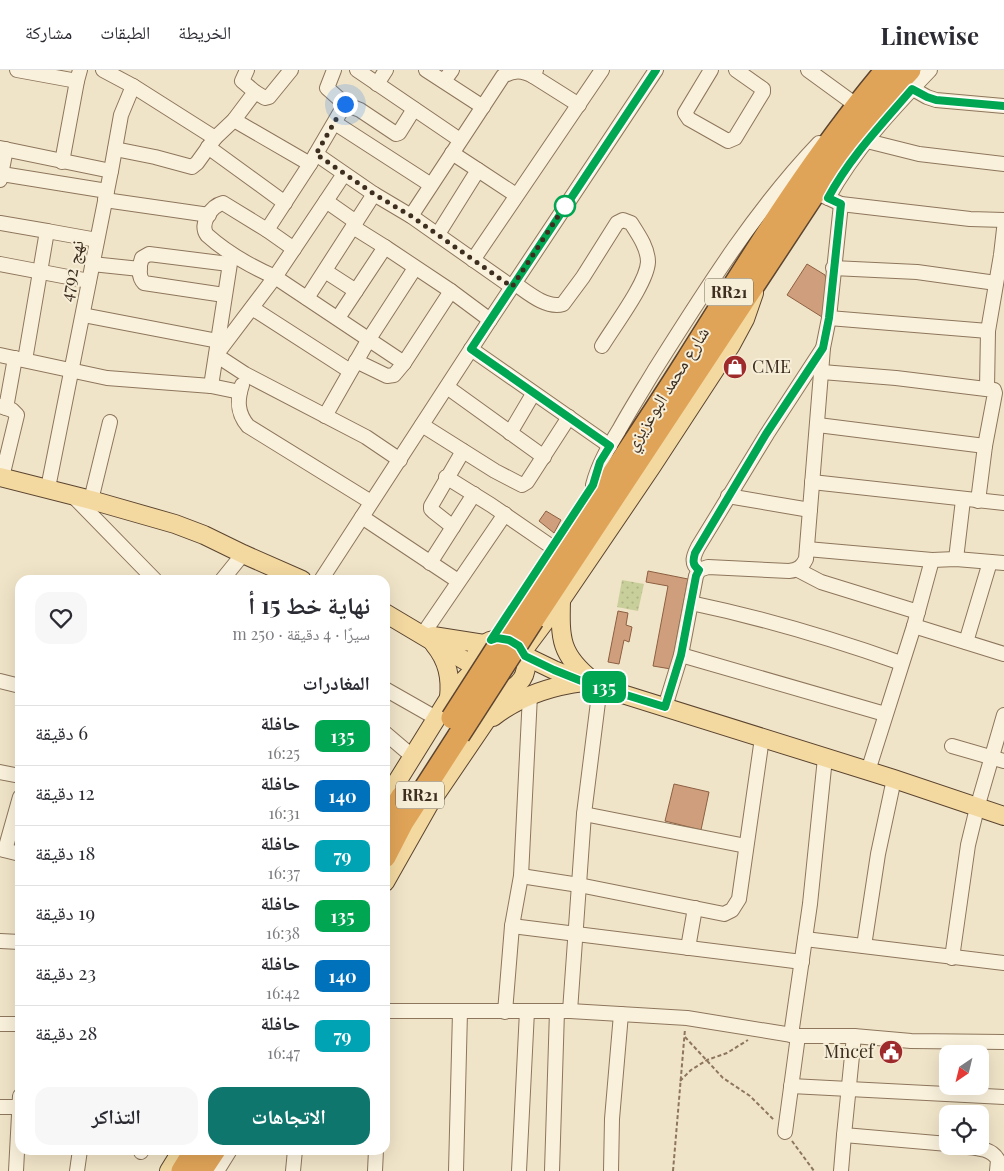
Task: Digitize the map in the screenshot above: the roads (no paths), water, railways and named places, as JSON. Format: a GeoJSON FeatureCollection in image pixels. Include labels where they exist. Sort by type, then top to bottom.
{"type":"FeatureCollection","features":[{"type":"Feature","properties":{"kind":"highway","name":"شارع محمد البوعزيزي"},"geometry":{"type":"LineString","coordinates":[[527,616],[619,464],[804,178],[856,105],[886,70]]}},
{"type":"Feature","properties":{"kind":"highway","name":"شارع محمد البوعزيزي"},"geometry":{"type":"LineString","coordinates":[[559,592],[757,278],[828,198],[892,89],[911,79]]}},
{"type":"Feature","properties":{"kind":"highway","name":"RR21"},"geometry":{"type":"LineString","coordinates":[[390,816],[449,718],[527,616],[559,592]]}},
{"type":"Feature","properties":{"kind":"highway","name":"RR21"},"geometry":{"type":"LineString","coordinates":[[390,847],[403,822],[449,718]]}},
{"type":"Feature","properties":{"kind":"highway"},"geometry":{"type":"LineString","coordinates":[[171,1170],[189,1155]]}},
{"type":"Feature","properties":{"kind":"highway"},"geometry":{"type":"LineString","coordinates":[[201,1171],[212,1155]]}},
{"type":"Feature","properties":{"kind":"main road"},"geometry":{"type":"LineString","coordinates":[[390,792],[412,756],[449,718],[460,683],[474,668],[476,654],[488,642],[704,319],[735,283]]}},
{"type":"Feature","properties":{"kind":"main road"},"geometry":{"type":"LineString","coordinates":[[1,477],[48,488],[175,524],[204,535],[243,554],[279,575]]}},
{"type":"Feature","properties":{"kind":"main road"},"geometry":{"type":"LineString","coordinates":[[480,729],[495,716],[517,691],[524,676],[527,663],[524,653],[559,592]]}},
{"type":"Feature","properties":{"kind":"main road"},"geometry":{"type":"LineString","coordinates":[[559,592],[561,629],[566,651],[586,682]]}},
{"type":"Feature","properties":{"kind":"main road"},"geometry":{"type":"LineString","coordinates":[[390,617],[422,634],[474,668],[483,685],[494,690],[517,691],[586,682]]}},
{"type":"Feature","properties":{"kind":"main road"},"geometry":{"type":"LineString","coordinates":[[422,634],[488,642],[497,638],[509,640],[514,642],[524,653],[586,682],[894,779],[1004,816]]}},
{"type":"Feature","properties":{"kind":"main road"},"geometry":{"type":"LineString","coordinates":[[422,634],[432,642],[446,662],[449,674],[449,718]]}},
{"type":"Feature","properties":{"kind":"main road"},"geometry":{"type":"LineString","coordinates":[[390,873],[428,806],[480,729],[517,691]]}},
{"type":"Feature","properties":{"kind":"main road"},"geometry":{"type":"LineString","coordinates":[[171,1170],[179,1155]]}},
{"type":"Feature","properties":{"kind":"street"},"geometry":{"type":"LineString","coordinates":[[17,70],[78,75],[62,162]]}},
{"type":"Feature","properties":{"kind":"street"},"geometry":{"type":"LineString","coordinates":[[103,70],[133,86],[212,142],[285,203]]}},
{"type":"Feature","properties":{"kind":"street"},"geometry":{"type":"LineString","coordinates":[[247,70],[242,81],[264,98],[269,98],[291,70]]}},
{"type":"Feature","properties":{"kind":"street"},"geometry":{"type":"LineString","coordinates":[[334,70],[328,88],[345,104],[360,110],[396,134],[414,109]]}},
{"type":"Feature","properties":{"kind":"street"},"geometry":{"type":"LineString","coordinates":[[357,70],[460,140]]}},
{"type":"Feature","properties":{"kind":"street"},"geometry":{"type":"LineString","coordinates":[[377,84],[386,70]]}},
{"type":"Feature","properties":{"kind":"street"},"geometry":{"type":"LineString","coordinates":[[426,70],[448,76],[483,107]]}},
{"type":"Feature","properties":{"kind":"street"},"geometry":{"type":"LineString","coordinates":[[411,216],[483,107],[499,73],[521,70],[535,73],[579,105]]}},
{"type":"Feature","properties":{"kind":"street"},"geometry":{"type":"LineString","coordinates":[[473,260],[602,70]]}},
{"type":"Feature","properties":{"kind":"street"},"geometry":{"type":"LineString","coordinates":[[324,575],[656,70]]}},
{"type":"Feature","properties":{"kind":"street"},"geometry":{"type":"LineString","coordinates":[[711,70],[685,114],[689,119],[728,141],[735,138],[763,92],[763,89],[736,70]]}},
{"type":"Feature","properties":{"kind":"street"},"geometry":{"type":"LineString","coordinates":[[593,485],[600,462],[645,385],[744,234],[797,166],[856,105],[808,70]]}},
{"type":"Feature","properties":{"kind":"street"},"geometry":{"type":"LineString","coordinates":[[798,570],[803,565],[807,549],[823,348],[829,318],[834,268],[828,198],[847,167],[911,79],[930,70]]}},
{"type":"Feature","properties":{"kind":"street"},"geometry":{"type":"LineString","coordinates":[[911,79],[927,97],[936,100],[1004,106]]}},
{"type":"Feature","properties":{"kind":"street","name":"نهج 4792"},"geometry":{"type":"LineString","coordinates":[[48,488],[122,115],[133,86]]}},
{"type":"Feature","properties":{"kind":"street"},"geometry":{"type":"LineString","coordinates":[[115,149],[156,157],[192,167],[212,142],[234,120],[255,92]]}},
{"type":"Feature","properties":{"kind":"street"},"geometry":{"type":"LineString","coordinates":[[267,230],[313,159],[345,104]]}},
{"type":"Feature","properties":{"kind":"street"},"geometry":{"type":"LineString","coordinates":[[234,120],[344,174],[411,216],[473,260],[542,302],[553,305],[562,304],[583,277],[617,223],[623,220],[631,223],[646,252],[647,268],[638,289],[602,346]]}},
{"type":"Feature","properties":{"kind":"street"},"geometry":{"type":"LineString","coordinates":[[335,122],[431,185]]}},
{"type":"Feature","properties":{"kind":"street"},"geometry":{"type":"LineString","coordinates":[[867,141],[919,154],[1004,164]]}},
{"type":"Feature","properties":{"kind":"street"},"geometry":{"type":"LineString","coordinates":[[111,171],[3,148],[1,177],[209,215]]}},
{"type":"Feature","properties":{"kind":"street"},"geometry":{"type":"LineString","coordinates":[[452,153],[516,195]]}},
{"type":"Feature","properties":{"kind":"street"},"geometry":{"type":"LineString","coordinates":[[438,234],[478,170]]}},
{"type":"Feature","properties":{"kind":"street"},"geometry":{"type":"LineString","coordinates":[[217,348],[252,308],[275,277],[344,174]]}},
{"type":"Feature","properties":{"kind":"street"},"geometry":{"type":"LineString","coordinates":[[307,298],[374,194]]}},
{"type":"Feature","properties":{"kind":"street"},"geometry":{"type":"LineString","coordinates":[[828,198],[970,219],[1004,220]]}},
{"type":"Feature","properties":{"kind":"street"},"geometry":{"type":"LineString","coordinates":[[326,201],[354,225],[490,320]]}},
{"type":"Feature","properties":{"kind":"street"},"geometry":{"type":"LineString","coordinates":[[231,259],[205,232],[204,226],[215,206],[223,203],[294,249]]}},
{"type":"Feature","properties":{"kind":"street"},"geometry":{"type":"LineString","coordinates":[[0,223],[97,240]]}},
{"type":"Feature","properties":{"kind":"street"},"geometry":{"type":"LineString","coordinates":[[987,388],[988,331],[998,302],[996,283],[1003,255],[1004,229]]}},
{"type":"Feature","properties":{"kind":"street"},"geometry":{"type":"LineString","coordinates":[[1,477],[17,415],[15,412],[3,407],[20,359],[41,272],[47,231]]}},
{"type":"Feature","properties":{"kind":"street"},"geometry":{"type":"LineString","coordinates":[[338,318],[385,247]]}},
{"type":"Feature","properties":{"kind":"street"},"geometry":{"type":"LineString","coordinates":[[224,295],[144,283],[140,279],[142,258],[149,254],[231,259],[248,265],[275,277],[404,363]]}},
{"type":"Feature","properties":{"kind":"street"},"geometry":{"type":"LineString","coordinates":[[211,386],[231,259]]}},
{"type":"Feature","properties":{"kind":"street"},"geometry":{"type":"LineString","coordinates":[[0,264],[89,281]]}},
{"type":"Feature","properties":{"kind":"street"},"geometry":{"type":"LineString","coordinates":[[92,264],[140,269]]}},
{"type":"Feature","properties":{"kind":"street"},"geometry":{"type":"LineString","coordinates":[[325,416],[369,338],[415,268]]}},
{"type":"Feature","properties":{"kind":"street"},"geometry":{"type":"LineString","coordinates":[[834,268],[917,272],[996,283]]}},
{"type":"Feature","properties":{"kind":"street"},"geometry":{"type":"LineString","coordinates":[[325,271],[356,290]]}},
{"type":"Feature","properties":{"kind":"street"},"geometry":{"type":"LineString","coordinates":[[252,308],[353,366],[390,377],[404,363],[451,291]]}},
{"type":"Feature","properties":{"kind":"street"},"geometry":{"type":"LineString","coordinates":[[83,315],[217,348],[245,374],[366,437],[400,460]]}},
{"type":"Feature","properties":{"kind":"street"},"geometry":{"type":"LineString","coordinates":[[829,318],[988,331]]}},
{"type":"Feature","properties":{"kind":"street"},"geometry":{"type":"LineString","coordinates":[[699,570],[694,566],[695,553],[728,496],[823,348]]}},
{"type":"Feature","properties":{"kind":"street"},"geometry":{"type":"LineString","coordinates":[[471,349],[610,446]]}},
{"type":"Feature","properties":{"kind":"street"},"geometry":{"type":"LineString","coordinates":[[0,355],[118,379],[211,386],[240,392]]}},
{"type":"Feature","properties":{"kind":"street"},"geometry":{"type":"LineString","coordinates":[[822,372],[994,390],[978,501]]}},
{"type":"Feature","properties":{"kind":"street"},"geometry":{"type":"LineString","coordinates":[[245,374],[238,409],[248,426],[371,502]]}},
{"type":"Feature","properties":{"kind":"street"},"geometry":{"type":"LineString","coordinates":[[447,387],[544,457]]}},
{"type":"Feature","properties":{"kind":"street"},"geometry":{"type":"LineString","coordinates":[[510,433],[533,394]]}},
{"type":"Feature","properties":{"kind":"street"},"geometry":{"type":"LineString","coordinates":[[422,425],[522,486],[527,482],[569,417]]}},
{"type":"Feature","properties":{"kind":"street"},"geometry":{"type":"LineString","coordinates":[[91,500],[110,422]]}},
{"type":"Feature","properties":{"kind":"street"},"geometry":{"type":"LineString","coordinates":[[818,424],[985,446]]}},
{"type":"Feature","properties":{"kind":"street"},"geometry":{"type":"LineString","coordinates":[[453,527],[431,509],[446,477],[463,451]]}},
{"type":"Feature","properties":{"kind":"street"},"geometry":{"type":"LineString","coordinates":[[446,477],[505,514],[552,547]]}},
{"type":"Feature","properties":{"kind":"street"},"geometry":{"type":"LineString","coordinates":[[812,482],[1004,503]]}},
{"type":"Feature","properties":{"kind":"street"},"geometry":{"type":"LineString","coordinates":[[430,563],[474,494]]}},
{"type":"Feature","properties":{"kind":"street"},"geometry":{"type":"LineString","coordinates":[[72,495],[150,575]]}},
{"type":"Feature","properties":{"kind":"street"},"geometry":{"type":"LineString","coordinates":[[728,496],[810,510]]}},
{"type":"Feature","properties":{"kind":"street"},"geometry":{"type":"LineString","coordinates":[[956,559],[963,500]]}},
{"type":"Feature","properties":{"kind":"street"},"geometry":{"type":"LineString","coordinates":[[422,634],[505,514]]}},
{"type":"Feature","properties":{"kind":"street"},"geometry":{"type":"LineString","coordinates":[[362,517],[458,581]]}},
{"type":"Feature","properties":{"kind":"street"},"geometry":{"type":"LineString","coordinates":[[807,549],[932,560],[956,559],[997,562],[966,642]]}},
{"type":"Feature","properties":{"kind":"street"},"geometry":{"type":"LineString","coordinates":[[226,575],[243,554]]}},
{"type":"Feature","properties":{"kind":"street"},"geometry":{"type":"LineString","coordinates":[[868,771],[914,626],[932,560]]}},
{"type":"Feature","properties":{"kind":"street"},"geometry":{"type":"LineString","coordinates":[[665,707],[681,655],[696,576],[699,570],[708,567],[798,570],[821,582],[918,612]]}},
{"type":"Feature","properties":{"kind":"street"},"geometry":{"type":"LineString","coordinates":[[692,603],[748,615],[901,663]]}},
{"type":"Feature","properties":{"kind":"street"},"geometry":{"type":"LineString","coordinates":[[914,626],[1004,654]]}},
{"type":"Feature","properties":{"kind":"street"},"geometry":{"type":"LineString","coordinates":[[681,655],[885,714]]}},
{"type":"Feature","properties":{"kind":"street"},"geometry":{"type":"LineString","coordinates":[[0,681],[15,685]]}},
{"type":"Feature","properties":{"kind":"street"},"geometry":{"type":"LineString","coordinates":[[552,1171],[563,1011],[576,933],[584,814],[586,682]]}},
{"type":"Feature","properties":{"kind":"street"},"geometry":{"type":"LineString","coordinates":[[390,691],[449,718]]}},
{"type":"Feature","properties":{"kind":"street"},"geometry":{"type":"LineString","coordinates":[[505,1012],[512,926],[521,876],[517,691]]}},
{"type":"Feature","properties":{"kind":"street"},"geometry":{"type":"LineString","coordinates":[[952,958],[962,884],[977,808],[998,759],[1004,715]]}},
{"type":"Feature","properties":{"kind":"street"},"geometry":{"type":"LineString","coordinates":[[390,737],[412,756]]}},
{"type":"Feature","properties":{"kind":"street"},"geometry":{"type":"LineString","coordinates":[[521,876],[579,885],[724,914],[732,910],[738,899],[762,738]]}},
{"type":"Feature","properties":{"kind":"street"},"geometry":{"type":"LineString","coordinates":[[952,746],[998,759]]}},
{"type":"Feature","properties":{"kind":"street"},"geometry":{"type":"LineString","coordinates":[[785,1132],[825,758]]}},
{"type":"Feature","properties":{"kind":"street"},"geometry":{"type":"LineString","coordinates":[[0,772],[15,775]]}},
{"type":"Feature","properties":{"kind":"street"},"geometry":{"type":"LineString","coordinates":[[864,946],[878,854],[894,779]]}},
{"type":"Feature","properties":{"kind":"street"},"geometry":{"type":"LineString","coordinates":[[15,811],[2,849],[15,853]]}},
{"type":"Feature","properties":{"kind":"street"},"geometry":{"type":"LineString","coordinates":[[584,814],[746,846]]}},
{"type":"Feature","properties":{"kind":"street"},"geometry":{"type":"LineString","coordinates":[[688,948],[695,908]]}},
{"type":"Feature","properties":{"kind":"street"},"geometry":{"type":"LineString","coordinates":[[512,926],[802,962]]}},
{"type":"Feature","properties":{"kind":"street"},"geometry":{"type":"LineString","coordinates":[[806,939],[1004,963]]}},
{"type":"Feature","properties":{"kind":"street"},"geometry":{"type":"LineString","coordinates":[[0,941],[15,942]]}},
{"type":"Feature","properties":{"kind":"street"},"geometry":{"type":"LineString","coordinates":[[390,1010],[460,1012],[563,1011],[621,1014],[686,1018],[794,1035],[854,1036],[911,1041],[1004,1042]]}},
{"type":"Feature","properties":{"kind":"street"},"geometry":{"type":"LineString","coordinates":[[519,1171],[527,1011]]}},
{"type":"Feature","properties":{"kind":"street"},"geometry":{"type":"LineString","coordinates":[[456,1171],[460,1012]]}},
{"type":"Feature","properties":{"kind":"street"},"geometry":{"type":"LineString","coordinates":[[610,1171],[612,1120],[621,1014]]}},
{"type":"Feature","properties":{"kind":"street"},"geometry":{"type":"LineString","coordinates":[[0,1024],[15,1024]]}},
{"type":"Feature","properties":{"kind":"street"},"geometry":{"type":"LineString","coordinates":[[841,1171],[854,1036]]}},
{"type":"Feature","properties":{"kind":"street"},"geometry":{"type":"LineString","coordinates":[[791,1086],[1004,1098]]}},
{"type":"Feature","properties":{"kind":"street"},"geometry":{"type":"LineString","coordinates":[[0,1107],[15,1107]]}},
{"type":"Feature","properties":{"kind":"street"},"geometry":{"type":"LineString","coordinates":[[844,1135],[939,1143]]}},
{"type":"Feature","properties":{"kind":"street"},"geometry":{"type":"LineString","coordinates":[[989,1152],[998,1160],[997,1171]]}},
{"type":"Feature","properties":{"kind":"street"},"geometry":{"type":"LineString","coordinates":[[16,1171],[17,1155]]}},
{"type":"Feature","properties":{"kind":"street"},"geometry":{"type":"LineString","coordinates":[[77,1171],[79,1155]]}},
{"type":"Feature","properties":{"kind":"street"},"geometry":{"type":"LineString","coordinates":[[217,1171],[227,1155]]}},
{"type":"Feature","properties":{"kind":"street"},"geometry":{"type":"LineString","coordinates":[[293,1171],[295,1155]]}},
{"type":"Feature","properties":{"kind":"street"},"geometry":{"type":"LineString","coordinates":[[376,1155],[376,1171]]}},
{"type":"Feature","properties":{"kind":"place","name":"CME"},"geometry":{"type":"Point","coordinates":[735,367]}},
{"type":"Feature","properties":{"kind":"place","name":"Mncef"},"geometry":{"type":"Point","coordinates":[891,1052]}}]}
